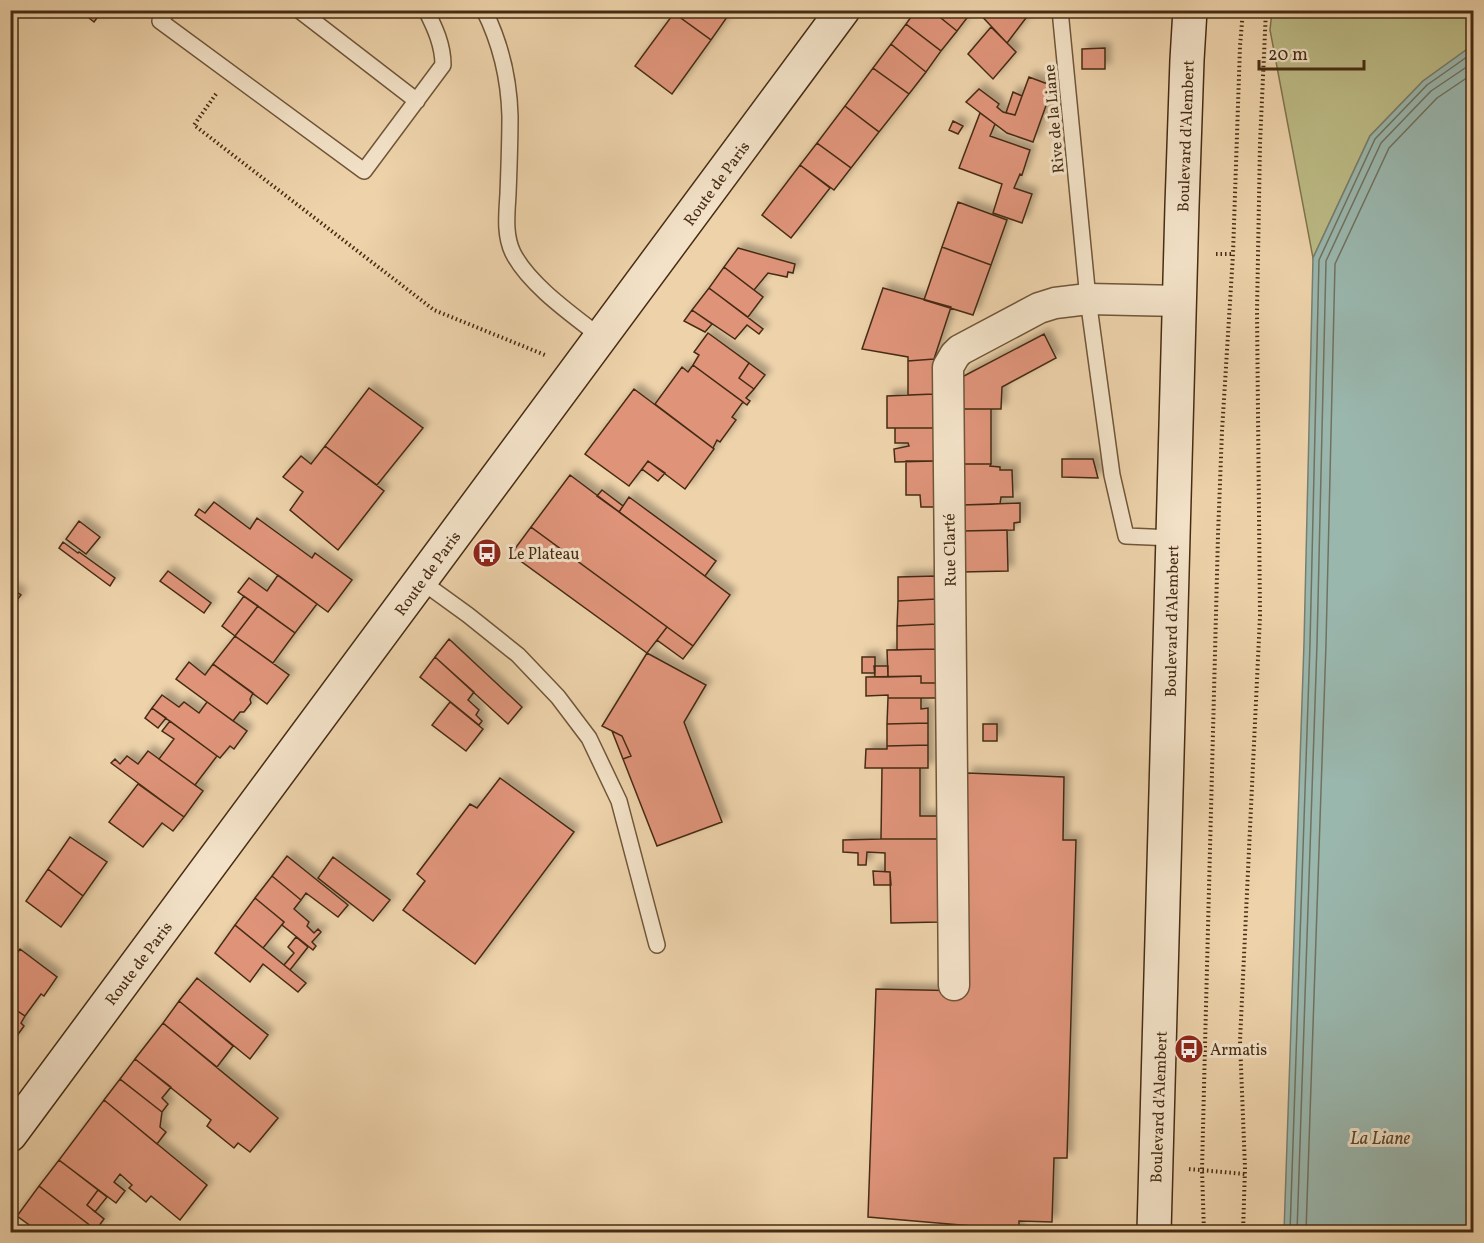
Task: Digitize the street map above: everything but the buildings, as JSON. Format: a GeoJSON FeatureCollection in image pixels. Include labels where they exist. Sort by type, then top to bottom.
{"type":"FeatureCollection","features":[{"type":"Feature","properties":{"kind":"main road","name":"Route de Paris"},"geometry":{"type":"LineString","coordinates":[[10,1135],[843,10]]}},
{"type":"Feature","properties":{"kind":"main road","name":"Boulevard d'Alembert"},"geometry":{"type":"LineString","coordinates":[[1154,1233],[1190,10]]}},
{"type":"Feature","properties":{"kind":"street","name":"Rue Clarté"},"geometry":{"type":"LineString","coordinates":[[954,985],[948,367],[960,350],[1040,308],[1055,303],[1088,299],[1180,301]]}},
{"type":"Feature","properties":{"kind":"lane"},"geometry":{"type":"LineString","coordinates":[[168,10],[160,21],[364,171],[443,65],[443,51],[426,10]]}},
{"type":"Feature","properties":{"kind":"lane"},"geometry":{"type":"LineString","coordinates":[[299,10],[417,101]]}},
{"type":"Feature","properties":{"kind":"lane"},"geometry":{"type":"LineString","coordinates":[[484,10],[502,54],[508,83],[510,117],[507,227],[513,252],[532,279],[563,308],[602,338]]}},
{"type":"Feature","properties":{"kind":"lane","name":"Rive de la Liane"},"geometry":{"type":"LineString","coordinates":[[1060,10],[1088,299],[1112,475],[1125,536],[1173,538]]}},
{"type":"Feature","properties":{"kind":"lane"},"geometry":{"type":"LineString","coordinates":[[421,581],[468,615],[518,656],[558,697],[589,738],[618,801],[657,945]]}},
{"type":"Feature","properties":{"kind":"path"},"geometry":{"type":"LineString","coordinates":[[1204,1233],[1202,1170],[1213,701],[1222,431],[1233,254],[1243,10]]}},
{"type":"Feature","properties":{"kind":"path"},"geometry":{"type":"LineString","coordinates":[[1243,1233],[1245,1174],[1240,1041],[1260,616],[1257,312],[1260,144],[1266,10]]}},
{"type":"Feature","properties":{"kind":"path"},"geometry":{"type":"LineString","coordinates":[[206,109],[194,125],[434,310],[579,369]]}},
{"type":"Feature","properties":{"kind":"path"},"geometry":{"type":"LineString","coordinates":[[1184,1169],[1245,1174]]}},
{"type":"Feature","properties":{"kind":"shaded area"},"geometry":{"type":"Polygon","coordinates":[[[1272,11],[1473,11],[1473,45],[1423,81],[1370,136],[1313,258],[1270,30],[1272,11]]]}},
{"type":"Feature","properties":{"kind":"water","name":"La Liane"},"geometry":{"type":"Polygon","coordinates":[[[1473,45],[1473,1232],[1284,1232],[1304,643],[1313,258],[1370,136],[1423,81],[1473,45]]]}},
{"type":"Feature","properties":{"kind":"place","name":"Le Plateau"},"geometry":{"type":"Point","coordinates":[487,553]}},
{"type":"Feature","properties":{"kind":"place","name":"Armatis"},"geometry":{"type":"Point","coordinates":[1189,1049]}}]}
